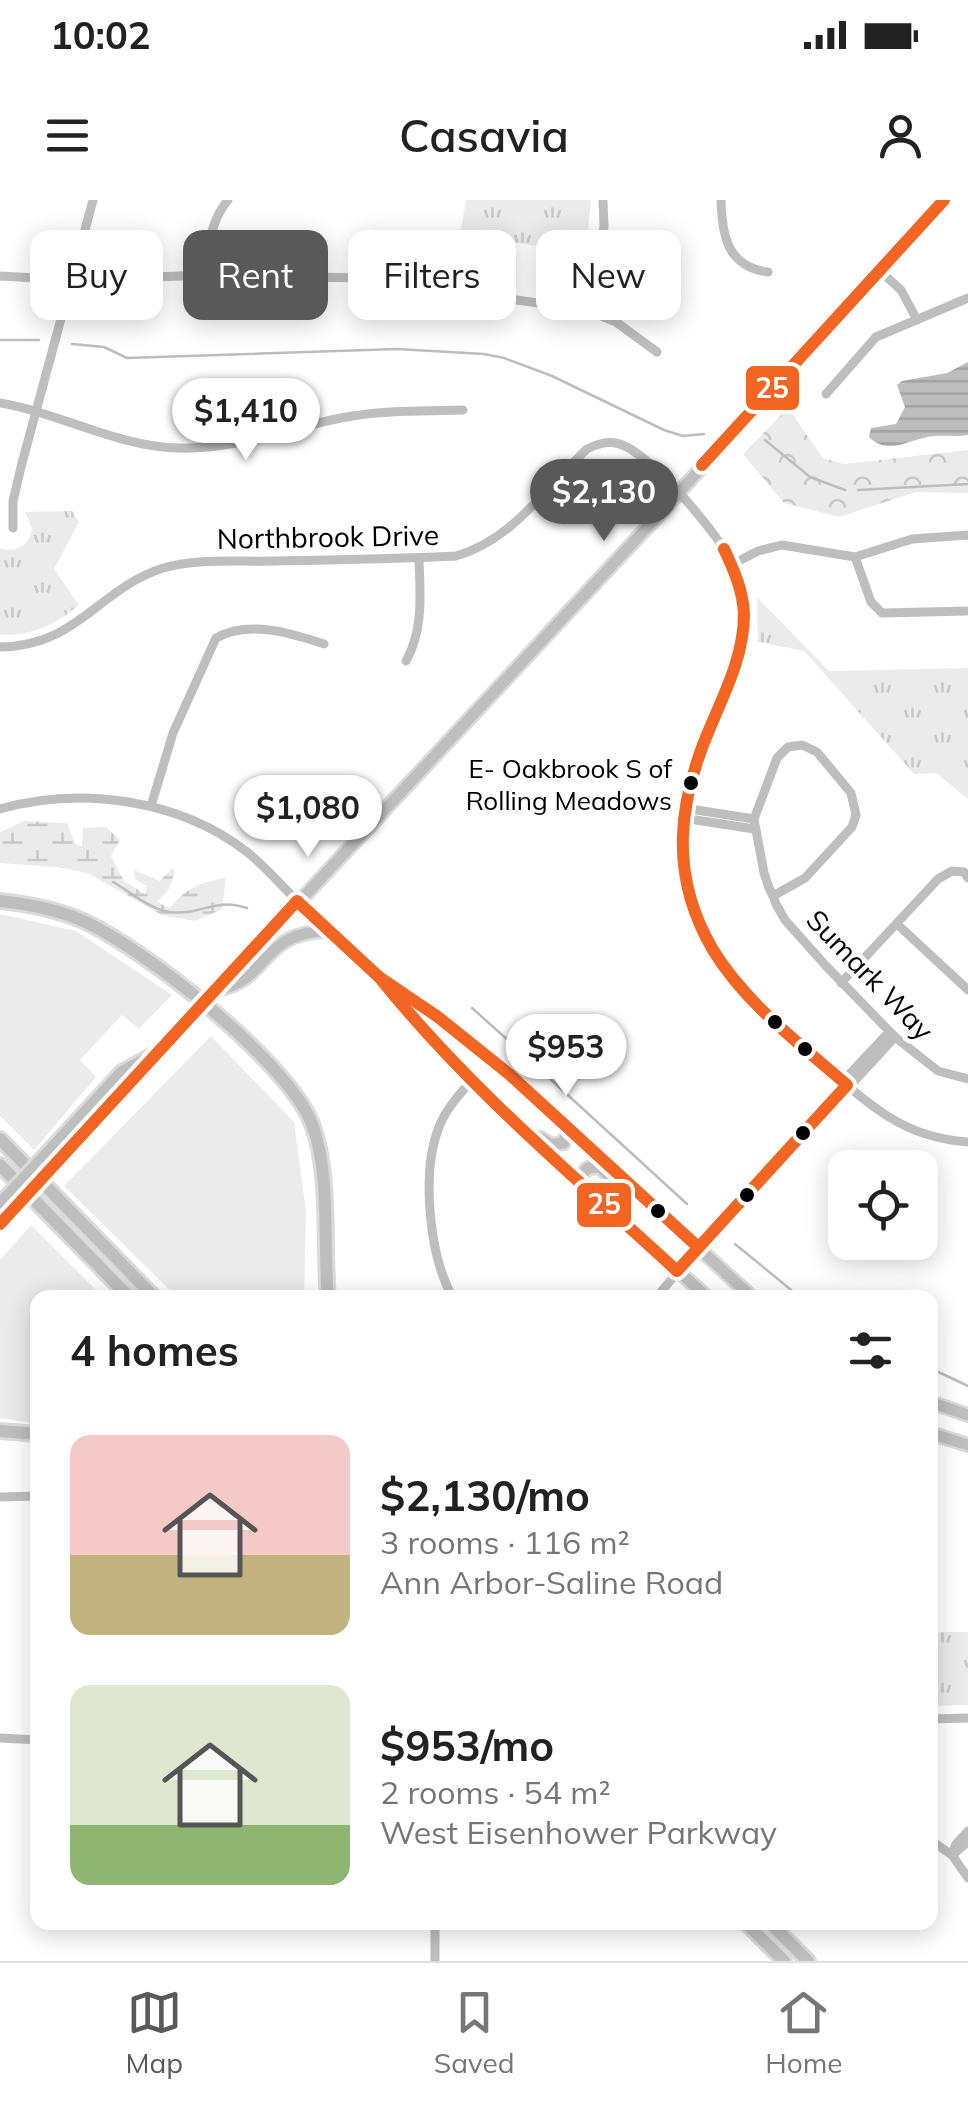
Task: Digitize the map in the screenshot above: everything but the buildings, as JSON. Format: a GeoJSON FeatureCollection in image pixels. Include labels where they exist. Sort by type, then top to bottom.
{"type":"FeatureCollection","features":[{"type":"Feature","properties":{"kind":"highway"},"geometry":{"type":"LineString","coordinates":[[0,901],[40,907],[108,934],[204,1003],[283,1078],[305,1107],[321,1164],[328,1290]]}},
{"type":"Feature","properties":{"kind":"highway"},"geometry":{"type":"LineString","coordinates":[[3,1214],[122,1072],[155,1054]]}},
{"type":"Feature","properties":{"kind":"highway"},"geometry":{"type":"LineString","coordinates":[[0,1139],[147,1290]]}},
{"type":"Feature","properties":{"kind":"highway"},"geometry":{"type":"LineString","coordinates":[[1,1166],[122,1290]]}},
{"type":"Feature","properties":{"kind":"highway"},"geometry":{"type":"LineString","coordinates":[[0,1431],[30,1433]]}},
{"type":"Feature","properties":{"kind":"highway"},"geometry":{"type":"LineString","coordinates":[[753,1930],[784,1961]]}},
{"type":"Feature","properties":{"kind":"highway"},"geometry":{"type":"LineString","coordinates":[[777,1930],[808,1961]]}},
{"type":"Feature","properties":{"kind":"main road"},"geometry":{"type":"LineString","coordinates":[[155,1054],[678,494],[944,200]]}},
{"type":"Feature","properties":{"kind":"main road"},"geometry":{"type":"LineString","coordinates":[[297,901],[379,977],[510,1074],[744,1290]]}},
{"type":"Feature","properties":{"kind":"main road"},"geometry":{"type":"LineString","coordinates":[[217,990],[239,986],[291,936],[330,931]]}},
{"type":"Feature","properties":{"kind":"main road"},"geometry":{"type":"LineString","coordinates":[[379,977],[402,1008],[471,1080],[699,1290]]}},
{"type":"Feature","properties":{"kind":"main road"},"geometry":{"type":"LineString","coordinates":[[452,1060],[462,1052],[472,1052],[536,1107],[548,1110]]}},
{"type":"Feature","properties":{"kind":"main road"},"geometry":{"type":"LineString","coordinates":[[488,1096],[497,1098],[551,1145],[564,1144],[568,1126]]}},
{"type":"Feature","properties":{"kind":"main road"},"geometry":{"type":"LineString","coordinates":[[583,1183],[584,1170],[600,1167],[648,1210],[662,1216]]}},
{"type":"Feature","properties":{"kind":"main road"},"geometry":{"type":"LineString","coordinates":[[938,1407],[963,1414]]}},
{"type":"Feature","properties":{"kind":"main road"},"geometry":{"type":"LineString","coordinates":[[938,1436],[968,1445]]}},
{"type":"Feature","properties":{"kind":"street"},"geometry":{"type":"LineString","coordinates":[[85,230],[93,200]]}},
{"type":"Feature","properties":{"kind":"street"},"geometry":{"type":"LineString","coordinates":[[214,230],[228,200]]}},
{"type":"Feature","properties":{"kind":"street"},"geometry":{"type":"LineString","coordinates":[[603,200],[603,230]]}},
{"type":"Feature","properties":{"kind":"street"},"geometry":{"type":"LineString","coordinates":[[721,200],[728,250],[739,262],[768,272]]}},
{"type":"Feature","properties":{"kind":"street"},"geometry":{"type":"LineString","coordinates":[[880,271],[902,290],[916,320]]}},
{"type":"Feature","properties":{"kind":"street"},"geometry":{"type":"LineString","coordinates":[[0,276],[30,278]]}},
{"type":"Feature","properties":{"kind":"street"},"geometry":{"type":"LineString","coordinates":[[328,278],[393,280],[536,302]]}},
{"type":"Feature","properties":{"kind":"street"},"geometry":{"type":"LineString","coordinates":[[826,394],[876,337],[968,298]]}},
{"type":"Feature","properties":{"kind":"street"},"geometry":{"type":"LineString","coordinates":[[13,528],[14,501],[61,320]]}},
{"type":"Feature","properties":{"kind":"street"},"geometry":{"type":"LineString","coordinates":[[611,320],[657,352]]}},
{"type":"Feature","properties":{"kind":"street"},"geometry":{"type":"LineString","coordinates":[[0,403],[140,444],[177,448],[246,443],[359,415],[463,410]]}},
{"type":"Feature","properties":{"kind":"street","name":"Northbrook Drive"},"geometry":{"type":"LineString","coordinates":[[0,647],[38,643],[59,635],[124,587],[167,568],[201,562],[419,558],[473,552],[497,538],[575,460],[600,443],[614,442],[631,448],[678,494]]}},
{"type":"Feature","properties":{"kind":"street"},"geometry":{"type":"LineString","coordinates":[[678,494],[733,564],[744,591],[743,644],[694,767],[683,813],[684,868],[698,917],[726,968],[847,1084],[904,1126],[968,1142]]}},
{"type":"Feature","properties":{"kind":"street"},"geometry":{"type":"LineString","coordinates":[[733,564],[758,551],[782,546],[855,557],[912,539],[968,535]]}},
{"type":"Feature","properties":{"kind":"street"},"geometry":{"type":"LineString","coordinates":[[855,557],[871,602],[882,613],[968,611]]}},
{"type":"Feature","properties":{"kind":"street"},"geometry":{"type":"LineString","coordinates":[[406,661],[417,636],[420,614],[419,558]]}},
{"type":"Feature","properties":{"kind":"street"},"geometry":{"type":"LineString","coordinates":[[151,806],[174,734],[216,638],[235,632],[275,630],[324,644]]}},
{"type":"Feature","properties":{"kind":"street"},"geometry":{"type":"LineString","coordinates":[[683,813],[754,824],[782,751],[796,745],[817,752],[851,794],[856,807],[852,827],[805,878],[772,896]]}},
{"type":"Feature","properties":{"kind":"street"},"geometry":{"type":"LineString","coordinates":[[0,808],[40,799],[69,798],[151,806],[228,839],[247,852],[297,901]]}},
{"type":"Feature","properties":{"kind":"street","name":"Sumark Way"},"geometry":{"type":"LineString","coordinates":[[754,824],[772,896],[790,926],[892,1034],[938,1071],[968,1080]]}},
{"type":"Feature","properties":{"kind":"street"},"geometry":{"type":"LineString","coordinates":[[841,983],[945,874],[958,870],[968,878]]}},
{"type":"Feature","properties":{"kind":"street"},"geometry":{"type":"LineString","coordinates":[[897,924],[968,990]]}},
{"type":"Feature","properties":{"kind":"street"},"geometry":{"type":"LineString","coordinates":[[662,1290],[892,1034]]}},
{"type":"Feature","properties":{"kind":"street"},"geometry":{"type":"LineString","coordinates":[[449,1290],[434,1247],[432,1158],[444,1118],[471,1080]]}},
{"type":"Feature","properties":{"kind":"street"},"geometry":{"type":"LineString","coordinates":[[0,1497],[30,1496]]}},
{"type":"Feature","properties":{"kind":"street"},"geometry":{"type":"LineString","coordinates":[[938,1719],[968,1718]]}},
{"type":"Feature","properties":{"kind":"street"},"geometry":{"type":"LineString","coordinates":[[0,1738],[30,1740]]}},
{"type":"Feature","properties":{"kind":"street"},"geometry":{"type":"LineString","coordinates":[[952,1855],[968,1831]]}},
{"type":"Feature","properties":{"kind":"street"},"geometry":{"type":"LineString","coordinates":[[952,1855],[968,1842]]}},
{"type":"Feature","properties":{"kind":"street"},"geometry":{"type":"LineString","coordinates":[[938,1845],[952,1855],[968,1878]]}},
{"type":"Feature","properties":{"kind":"street"},"geometry":{"type":"LineString","coordinates":[[435,1930],[435,1961]]}},
{"type":"Feature","properties":{"kind":"green space"},"geometry":{"type":"Polygon","coordinates":[[[466,200],[591,200],[588,230],[536,230],[536,246],[516,243],[516,230],[461,230],[466,200]]]}},
{"type":"Feature","properties":{"kind":"green space"},"geometry":{"type":"Polygon","coordinates":[[[788,408],[823,458],[844,464],[968,450],[968,493],[916,492],[839,517],[784,503],[743,454],[788,408]]]}},
{"type":"Feature","properties":{"kind":"green space"},"geometry":{"type":"Polygon","coordinates":[[[72,511],[79,522],[54,569],[79,605],[42,628],[0,635],[0,548],[17,549],[29,539],[32,528],[25,512],[72,511]]]}},
{"type":"Feature","properties":{"kind":"green space"},"geometry":{"type":"Polygon","coordinates":[[[757,597],[829,671],[968,668],[968,799],[936,773],[914,774],[804,651],[758,642],[757,597]]]}},
{"type":"Feature","properties":{"kind":"green space"},"geometry":{"type":"Polygon","coordinates":[[[24,821],[67,823],[75,843],[82,847],[83,828],[106,827],[120,840],[111,856],[124,881],[145,894],[147,886],[135,879],[134,870],[160,881],[172,868],[175,873],[169,889],[157,902],[170,908],[195,887],[226,878],[222,909],[195,921],[162,915],[89,874],[65,868],[0,863],[0,832],[24,821]]]}},
{"type":"Feature","properties":{"kind":"green space"},"geometry":{"type":"Polygon","coordinates":[[[0,914],[76,931],[172,995],[139,1029],[122,1015],[80,1060],[96,1077],[34,1150],[0,1116],[0,914]]]}},
{"type":"Feature","properties":{"kind":"green space"},"geometry":{"type":"Polygon","coordinates":[[[211,1036],[294,1122],[306,1211],[304,1290],[170,1290],[64,1186],[211,1036]]]}},
{"type":"Feature","properties":{"kind":"green space"},"geometry":{"type":"Polygon","coordinates":[[[31,1225],[96,1290],[30,1290],[30,1423],[0,1418],[0,1260],[31,1225]]]}},
{"type":"Feature","properties":{"kind":"green space"},"geometry":{"type":"Polygon","coordinates":[[[938,1632],[968,1632],[968,1705],[938,1706],[938,1632]]]}},
{"type":"Feature","properties":{"kind":"shaded area"},"geometry":{"type":"Polygon","coordinates":[[[968,362],[968,435],[934,436],[892,446],[869,437],[871,428],[896,424],[905,407],[897,385],[902,381],[947,373],[968,362]]]}},
{"type":"Feature","properties":{"kind":"waterway"},"geometry":{"type":"LineString","coordinates":[[0,340],[39,340]]}},
{"type":"Feature","properties":{"kind":"waterway"},"geometry":{"type":"LineString","coordinates":[[72,344],[104,347],[127,358],[397,349],[484,354],[552,376],[664,430],[683,436],[704,434]]}},
{"type":"Feature","properties":{"kind":"waterway"},"geometry":{"type":"LineString","coordinates":[[765,440],[810,477],[845,490]]}},
{"type":"Feature","properties":{"kind":"waterway"},"geometry":{"type":"LineString","coordinates":[[858,490],[968,484]]}},
{"type":"Feature","properties":{"kind":"waterway"},"geometry":{"type":"LineString","coordinates":[[113,882],[162,911],[190,912],[216,905],[247,908]]}},
{"type":"Feature","properties":{"kind":"waterway"},"geometry":{"type":"LineString","coordinates":[[472,1008],[510,1042]]}},
{"type":"Feature","properties":{"kind":"waterway"},"geometry":{"type":"LineString","coordinates":[[547,1076],[687,1204]]}},
{"type":"Feature","properties":{"kind":"waterway"},"geometry":{"type":"LineString","coordinates":[[735,1244],[791,1290]]}},
{"type":"Feature","properties":{"kind":"waterway"},"geometry":{"type":"LineString","coordinates":[[938,1372],[968,1386]]}},
{"type":"Feature","properties":{"kind":"transit line","name":"25"},"geometry":{"type":"LineString","coordinates":[[702,465],[944,200]]}},
{"type":"Feature","properties":{"kind":"transit line","name":"25"},"geometry":{"type":"LineString","coordinates":[[379,977],[485,1093],[677,1271],[847,1085],[775,1022],[726,970],[699,922],[689,893],[683,837],[691,780],[734,670],[743,628],[740,589],[724,549]]}},
{"type":"Feature","properties":{"kind":"transit line","name":"25"},"geometry":{"type":"LineString","coordinates":[[0,1224],[297,901],[379,977],[438,1017],[509,1074],[698,1247]]}},
{"type":"Feature","properties":{"kind":"place","name":"E- Oakbrook S of Rolling Meadows"},"geometry":{"type":"Point","coordinates":[691,783]}}]}
